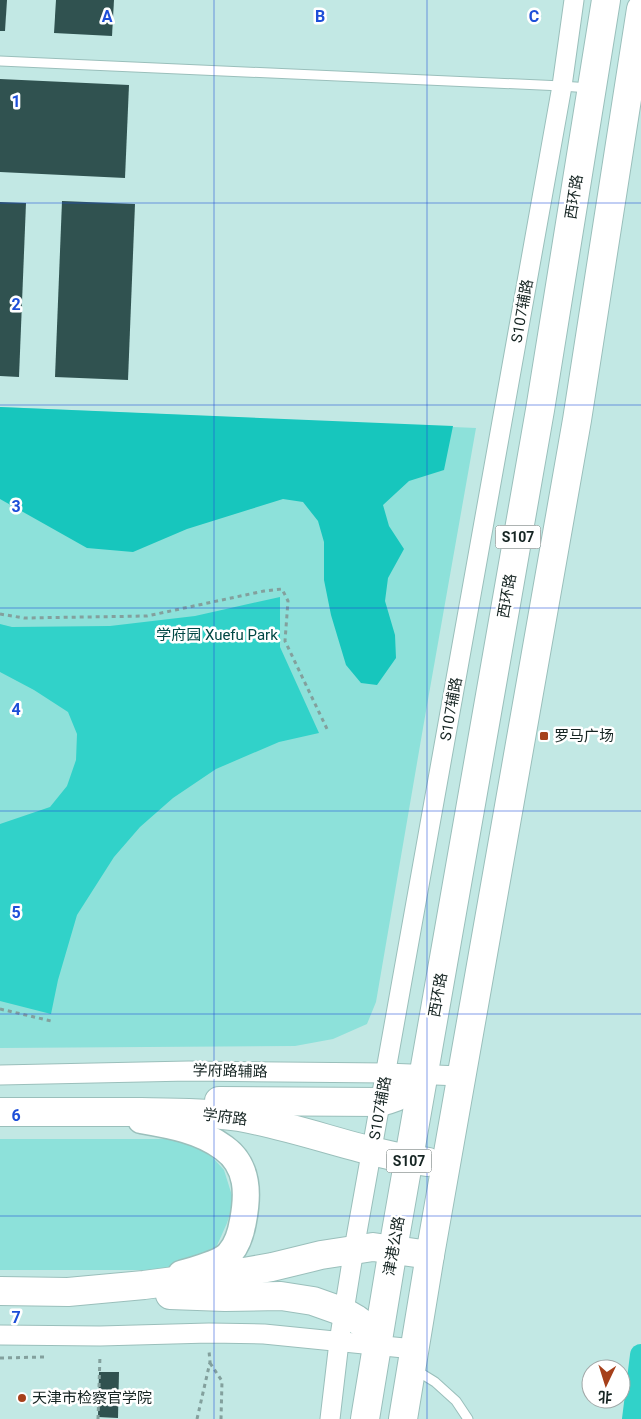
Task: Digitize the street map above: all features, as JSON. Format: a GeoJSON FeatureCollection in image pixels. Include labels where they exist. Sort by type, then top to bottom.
{"type":"FeatureCollection","features":[{"type":"Feature","properties":{"kind":"main road","name":"西环路"},"geometry":{"type":"LineString","coordinates":[[424,1074],[540,410],[606,0]]}},
{"type":"Feature","properties":{"kind":"main road","name":"S107"},"geometry":{"type":"LineString","coordinates":[[403,1419],[460,1076],[577,420],[641,9]]}},
{"type":"Feature","properties":{"kind":"main road"},"geometry":{"type":"LineString","coordinates":[[98,1112],[144,1102],[380,1102],[403,1095],[424,1074]]}},
{"type":"Feature","properties":{"kind":"main road","name":"津港公路"},"geometry":{"type":"LineString","coordinates":[[364,1419],[424,1074]]}},
{"type":"Feature","properties":{"kind":"main road","name":"学府路"},"geometry":{"type":"LineString","coordinates":[[0,1112],[201,1113],[238,1117],[409,1160],[445,1164]]}},
{"type":"Feature","properties":{"kind":"main road"},"geometry":{"type":"LineString","coordinates":[[98,1112],[190,1130],[224,1148],[236,1159],[247,1190],[238,1242],[229,1255],[204,1267],[144,1285]]}},
{"type":"Feature","properties":{"kind":"main road"},"geometry":{"type":"LineString","coordinates":[[68,1292],[144,1285],[253,1270],[354,1249],[373,1247],[430,1255]]}},
{"type":"Feature","properties":{"kind":"main road"},"geometry":{"type":"LineString","coordinates":[[0,1291],[225,1297],[281,1296],[313,1301],[344,1312],[367,1327],[376,1346]]}},
{"type":"Feature","properties":{"kind":"street","name":"S107辅路"},"geometry":{"type":"LineString","coordinates":[[330,1419],[339,1342],[354,1249],[562,86],[574,0]]}},
{"type":"Feature","properties":{"kind":"street","name":"学府路辅路"},"geometry":{"type":"LineString","coordinates":[[0,1075],[189,1070],[460,1076]]}},
{"type":"Feature","properties":{"kind":"street"},"geometry":{"type":"LineString","coordinates":[[0,1335],[264,1334],[376,1346],[412,1358]]}},
{"type":"Feature","properties":{"kind":"lane"},"geometry":{"type":"LineString","coordinates":[[0,61],[592,88]]}},
{"type":"Feature","properties":{"kind":"lane"},"geometry":{"type":"LineString","coordinates":[[412,1358],[456,1401],[468,1419]]}},
{"type":"Feature","properties":{"kind":"path"},"geometry":{"type":"LineString","coordinates":[[0,614],[24,618],[147,616],[264,591],[282,589],[288,601],[285,641],[328,731]]}},
{"type":"Feature","properties":{"kind":"path"},"geometry":{"type":"LineString","coordinates":[[0,1009],[51,1021]]}},
{"type":"Feature","properties":{"kind":"path"},"geometry":{"type":"LineString","coordinates":[[197,1419],[210,1362],[209,1333]]}},
{"type":"Feature","properties":{"kind":"path"},"geometry":{"type":"LineString","coordinates":[[98,1419],[100,1336]]}},
{"type":"Feature","properties":{"kind":"path"},"geometry":{"type":"LineString","coordinates":[[210,1362],[222,1381],[221,1419]]}},
{"type":"Feature","properties":{"kind":"green space","name":"学府园 Xuefu Park"},"geometry":{"type":"Polygon","coordinates":[[[0,407],[476,428],[376,1002],[367,1024],[333,1039],[295,1046],[0,1048],[0,407]]]}},
{"type":"Feature","properties":{"kind":"green space"},"geometry":{"type":"Polygon","coordinates":[[[0,1139],[176,1139],[204,1148],[224,1170],[234,1202],[215,1250],[187,1268],[153,1270],[0,1270],[0,1139]]]}},
{"type":"Feature","properties":{"kind":"shaded area"},"geometry":{"type":"Polygon","coordinates":[[[0,407],[453,426],[444,470],[409,481],[383,505],[389,526],[404,549],[388,578],[385,601],[395,635],[396,658],[377,685],[361,683],[346,665],[331,615],[324,580],[324,542],[318,521],[303,502],[283,499],[187,529],[133,552],[87,548],[0,499],[0,407]]]}},
{"type":"Feature","properties":{"kind":"shaded area"},"geometry":{"type":"Polygon","coordinates":[[[280,597],[280,647],[319,733],[279,742],[216,769],[173,798],[140,827],[114,857],[77,915],[58,980],[51,1014],[0,1001],[0,824],[50,807],[67,786],[76,760],[77,734],[68,712],[34,690],[0,672],[0,624],[12,627],[110,626],[195,616],[280,597]]]}},
{"type":"Feature","properties":{"kind":"building"},"geometry":{"type":"Polygon","coordinates":[[[0,0],[7,0],[5,31],[0,31],[0,0]]]}},
{"type":"Feature","properties":{"kind":"building"},"geometry":{"type":"Polygon","coordinates":[[[56,0],[114,0],[112,36],[54,33],[56,0]]]}},
{"type":"Feature","properties":{"kind":"building"},"geometry":{"type":"Polygon","coordinates":[[[0,79],[129,85],[125,178],[0,172],[0,79]]]}},
{"type":"Feature","properties":{"kind":"building"},"geometry":{"type":"Polygon","coordinates":[[[62,201],[135,204],[128,380],[55,377],[62,201]]]}},
{"type":"Feature","properties":{"kind":"building"},"geometry":{"type":"Polygon","coordinates":[[[0,202],[26,203],[19,377],[0,376],[0,202]]]}},
{"type":"Feature","properties":{"kind":"building"},"geometry":{"type":"Polygon","coordinates":[[[99,1372],[119,1372],[118,1418],[98,1417],[99,1372]]]}},
{"type":"Feature","properties":{"kind":"waterway"},"geometry":{"type":"LineString","coordinates":[[633,1419],[641,1355]]}},
{"type":"Feature","properties":{"kind":"place","name":"罗马广场"},"geometry":{"type":"Point","coordinates":[544,736]}},
{"type":"Feature","properties":{"kind":"place","name":"天津市检察官学院"},"geometry":{"type":"Point","coordinates":[22,1398]}}]}
